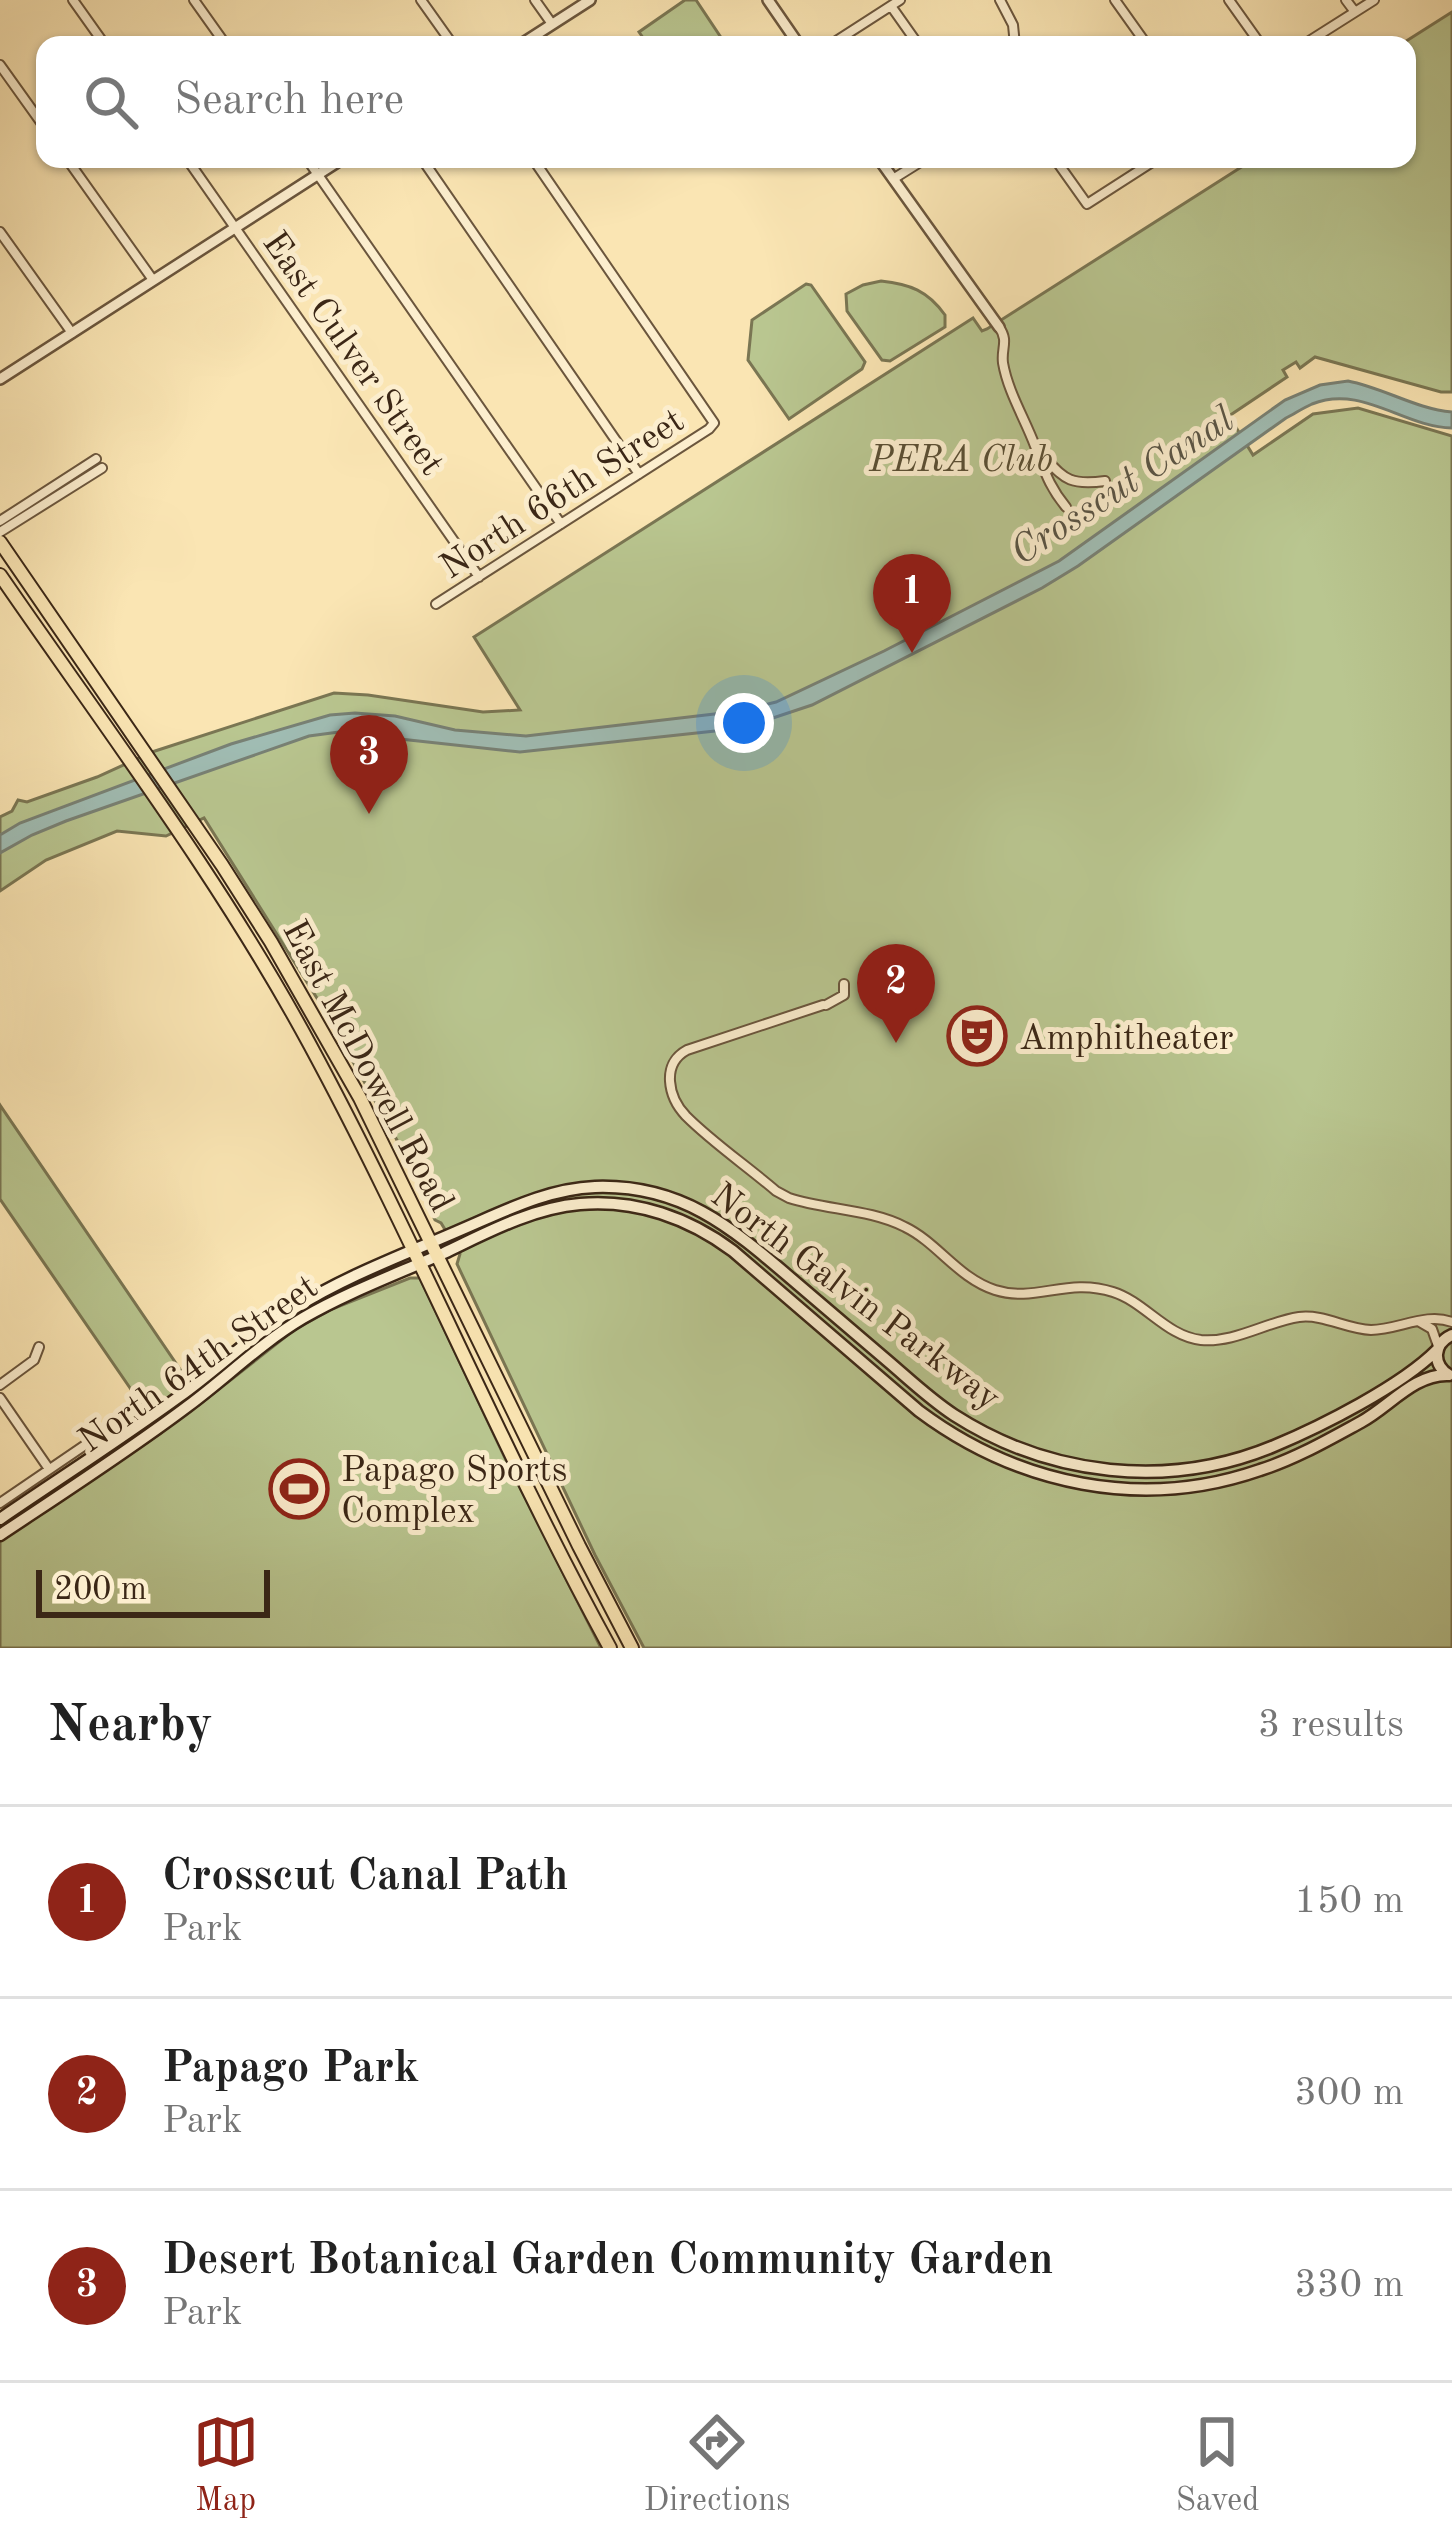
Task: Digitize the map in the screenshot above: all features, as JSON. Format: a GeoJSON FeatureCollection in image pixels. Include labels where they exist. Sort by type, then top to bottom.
{"type":"FeatureCollection","features":[{"type":"Feature","properties":{"kind":"main road","name":"East McDowell Road"},"geometry":{"type":"LineString","coordinates":[[2,550],[170,788],[261,927],[344,1070],[632,1648]]}},
{"type":"Feature","properties":{"kind":"main road","name":"East McDowell Road"},"geometry":{"type":"LineString","coordinates":[[0,575],[202,866],[285,1003],[354,1127],[610,1648]]}},
{"type":"Feature","properties":{"kind":"main road"},"geometry":{"type":"LineString","coordinates":[[261,927],[285,1003],[303,1013],[344,1070]]}},
{"type":"Feature","properties":{"kind":"main road","name":"North Galvin Parkway"},"geometry":{"type":"LineString","coordinates":[[435,1249],[534,1199],[569,1190],[625,1188],[679,1200],[749,1242],[952,1414],[1017,1448],[1106,1470],[1182,1470],[1257,1453],[1394,1383],[1424,1363],[1452,1335]]}},
{"type":"Feature","properties":{"kind":"main road","name":"North Galvin Parkway"},"geometry":{"type":"LineString","coordinates":[[435,1249],[567,1206],[621,1204],[675,1217],[733,1251],[949,1432],[1029,1471],[1100,1488],[1177,1488],[1245,1475],[1288,1460],[1362,1422],[1424,1378],[1450,1376]]}},
{"type":"Feature","properties":{"kind":"main road","name":"North 64th Street"},"geometry":{"type":"LineString","coordinates":[[0,1519],[320,1293],[435,1249]]}},
{"type":"Feature","properties":{"kind":"main road","name":"North 64th Street"},"geometry":{"type":"LineString","coordinates":[[0,1535],[172,1418],[256,1342]]}},
{"type":"Feature","properties":{"kind":"main road"},"geometry":{"type":"LineString","coordinates":[[1437,1349],[1439,1366],[1450,1376]]}},
{"type":"Feature","properties":{"kind":"street"},"geometry":{"type":"LineString","coordinates":[[73,0],[99,36]]}},
{"type":"Feature","properties":{"kind":"street"},"geometry":{"type":"LineString","coordinates":[[194,0],[220,36]]}},
{"type":"Feature","properties":{"kind":"street"},"geometry":{"type":"LineString","coordinates":[[421,0],[447,36]]}},
{"type":"Feature","properties":{"kind":"street"},"geometry":{"type":"LineString","coordinates":[[535,0],[552,24]]}},
{"type":"Feature","properties":{"kind":"street"},"geometry":{"type":"LineString","coordinates":[[534,36],[590,0]]}},
{"type":"Feature","properties":{"kind":"street"},"geometry":{"type":"LineString","coordinates":[[768,0],[794,36]]}},
{"type":"Feature","properties":{"kind":"street"},"geometry":{"type":"LineString","coordinates":[[1000,0],[1014,36]]}},
{"type":"Feature","properties":{"kind":"street"},"geometry":{"type":"LineString","coordinates":[[1115,0],[1137,36]]}},
{"type":"Feature","properties":{"kind":"street"},"geometry":{"type":"LineString","coordinates":[[1229,0],[1255,36]]}},
{"type":"Feature","properties":{"kind":"street"},"geometry":{"type":"LineString","coordinates":[[1346,0],[1353,13]]}},
{"type":"Feature","properties":{"kind":"street"},"geometry":{"type":"LineString","coordinates":[[1317,36],[1374,0]]}},
{"type":"Feature","properties":{"kind":"street"},"geometry":{"type":"LineString","coordinates":[[844,36],[896,3],[913,36]]}},
{"type":"Feature","properties":{"kind":"street"},"geometry":{"type":"LineString","coordinates":[[0,65],[36,115]]}},
{"type":"Feature","properties":{"kind":"street"},"geometry":{"type":"LineString","coordinates":[[73,168],[153,280]]}},
{"type":"Feature","properties":{"kind":"street","name":"East Culver Street"},"geometry":{"type":"LineString","coordinates":[[193,168],[479,577]]}},
{"type":"Feature","properties":{"kind":"street"},"geometry":{"type":"LineString","coordinates":[[314,168],[561,524]]}},
{"type":"Feature","properties":{"kind":"street"},"geometry":{"type":"LineString","coordinates":[[0,380],[328,168]]}},
{"type":"Feature","properties":{"kind":"street"},"geometry":{"type":"LineString","coordinates":[[428,168],[639,474]]}},
{"type":"Feature","properties":{"kind":"street","name":"North 66th Street"},"geometry":{"type":"LineString","coordinates":[[436,604],[715,423],[539,168]]}},
{"type":"Feature","properties":{"kind":"street"},"geometry":{"type":"LineString","coordinates":[[885,168],[999,327],[1006,341],[1007,378],[1040,466],[1066,507]]}},
{"type":"Feature","properties":{"kind":"street"},"geometry":{"type":"LineString","coordinates":[[893,179],[911,168]]}},
{"type":"Feature","properties":{"kind":"street"},"geometry":{"type":"LineString","coordinates":[[1061,168],[1087,204],[1143,168]]}},
{"type":"Feature","properties":{"kind":"street"},"geometry":{"type":"LineString","coordinates":[[0,232],[72,333]]}},
{"type":"Feature","properties":{"kind":"street"},"geometry":{"type":"LineString","coordinates":[[1037,450],[1069,480],[1105,482]]}},
{"type":"Feature","properties":{"kind":"street"},"geometry":{"type":"LineString","coordinates":[[0,521],[100,463],[0,532]]}},
{"type":"Feature","properties":{"kind":"street"},"geometry":{"type":"LineString","coordinates":[[844,984],[844,995],[825,1005],[679,1054],[670,1067],[684,1114],[776,1191],[811,1205],[868,1215],[910,1229],[981,1285],[1016,1294],[1065,1286],[1096,1287],[1131,1300],[1174,1332],[1195,1339],[1220,1340],[1299,1317],[1363,1329],[1436,1318],[1452,1322]]}},
{"type":"Feature","properties":{"kind":"street"},"geometry":{"type":"LineString","coordinates":[[1418,1322],[1432,1329],[1437,1349]]}},
{"type":"Feature","properties":{"kind":"street"},"geometry":{"type":"LineString","coordinates":[[0,1385],[34,1360],[39,1347]]}},
{"type":"Feature","properties":{"kind":"street"},"geometry":{"type":"LineString","coordinates":[[0,1398],[49,1469]]}},
{"type":"Feature","properties":{"kind":"street","name":"North 64th Street"},"geometry":{"type":"LineString","coordinates":[[0,1503],[138,1408],[145,1420]]}},
{"type":"Feature","properties":{"kind":"green space"},"geometry":{"type":"Polygon","coordinates":[[[685,0],[696,0],[720,36],[642,36],[639,32],[685,0]]]}},
{"type":"Feature","properties":{"kind":"green space","name":"PERA Club"},"geometry":{"type":"Polygon","coordinates":[[[1452,12],[1452,392],[1315,357],[1300,368],[1296,362],[1283,370],[1287,377],[1229,416],[1253,455],[1313,414],[1358,408],[1452,436],[1452,1648],[644,1648],[457,1264],[460,1254],[435,1220],[398,1142],[320,1003],[204,818],[166,836],[117,831],[46,860],[0,891],[0,817],[12,811],[18,800],[27,802],[152,752],[334,693],[483,712],[520,710],[474,637],[973,318],[982,331],[987,329],[1240,168],[1416,168],[1414,36],[1452,12]]]}},
{"type":"Feature","properties":{"kind":"green space"},"geometry":{"type":"Polygon","coordinates":[[[881,281],[918,290],[945,315],[945,327],[890,361],[882,360],[847,311],[846,294],[881,281]]]}},
{"type":"Feature","properties":{"kind":"green space"},"geometry":{"type":"Polygon","coordinates":[[[806,284],[865,362],[862,369],[789,419],[748,360],[752,320],[806,284]]]}},
{"type":"Feature","properties":{"kind":"green space","name":"Papago Sports Complex"},"geometry":{"type":"Polygon","coordinates":[[[0,1105],[186,1378],[199,1405],[294,1330],[332,1309],[420,1278],[601,1648],[0,1648],[0,1541],[161,1433],[0,1199],[0,1105]]]}},
{"type":"Feature","properties":{"kind":"water"},"geometry":{"type":"Polygon","coordinates":[[[1348,381],[1452,412],[1452,428],[1348,399],[1312,404],[1042,588],[812,705],[743,728],[520,752],[354,730],[309,736],[66,821],[0,853],[0,835],[20,823],[231,744],[330,715],[395,716],[455,730],[526,736],[740,711],[776,702],[1059,561],[1285,400],[1320,385],[1348,381]]]}},
{"type":"Feature","properties":{"kind":"place","name":"Crosscut Canal Path"},"geometry":{"type":"Point","coordinates":[912,653]}},
{"type":"Feature","properties":{"kind":"place","name":"Desert Botanical Garden Community Garden"},"geometry":{"type":"Point","coordinates":[369,814]}},
{"type":"Feature","properties":{"kind":"place","name":"Amphitheater"},"geometry":{"type":"Point","coordinates":[977,1036]}},
{"type":"Feature","properties":{"kind":"place","name":"Papago Park"},"geometry":{"type":"Point","coordinates":[896,1043]}},
{"type":"Feature","properties":{"kind":"place","name":"Papago Sports Complex"},"geometry":{"type":"Point","coordinates":[299,1489]}},
{"type":"Feature","properties":{"kind":"water label","name":"Crosscut Canal"},"geometry":{"type":"Point","coordinates":[1121,484]}}]}
